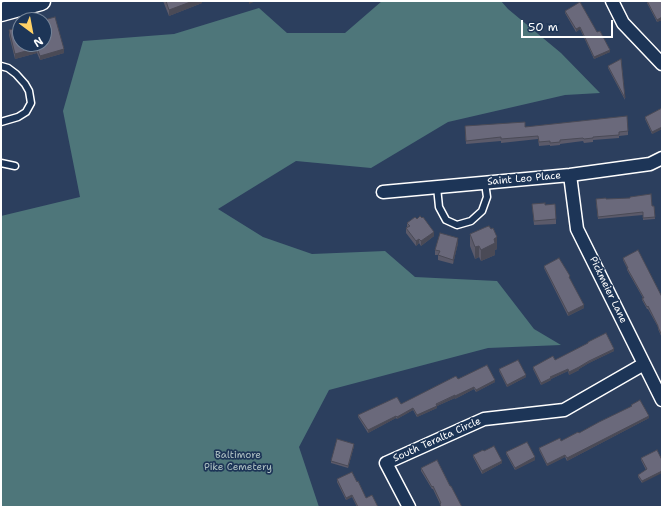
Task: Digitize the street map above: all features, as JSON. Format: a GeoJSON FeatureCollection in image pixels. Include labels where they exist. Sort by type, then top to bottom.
{"type":"FeatureCollection","features":[{"type":"Feature","properties":{"kind":"main road"},"geometry":{"type":"LineString","coordinates":[[1,12],[41,1]]}},
{"type":"Feature","properties":{"kind":"street"},"geometry":{"type":"LineString","coordinates":[[612,1],[624,23],[662,64]]}},
{"type":"Feature","properties":{"kind":"street","name":"Saint Leo Place"},"geometry":{"type":"LineString","coordinates":[[383,192],[570,175],[650,164],[662,158]]}},
{"type":"Feature","properties":{"kind":"street","name":"Pickmeier Lane"},"geometry":{"type":"LineString","coordinates":[[570,175],[577,229],[662,400]]}},
{"type":"Feature","properties":{"kind":"street","name":"South Teralta Circle"},"geometry":{"type":"LineString","coordinates":[[408,507],[386,463],[484,419],[564,410],[644,364]]}},
{"type":"Feature","properties":{"kind":"lane"},"geometry":{"type":"LineString","coordinates":[[1,66],[8,68],[25,84],[29,91],[31,103],[26,112],[18,117],[1,122]]}},
{"type":"Feature","properties":{"kind":"lane"},"geometry":{"type":"LineString","coordinates":[[1,163],[15,166]]}},
{"type":"Feature","properties":{"kind":"lane"},"geometry":{"type":"LineString","coordinates":[[437,187],[439,207],[446,220],[457,225],[471,221],[482,211],[487,197],[485,183]]}},
{"type":"Feature","properties":{"kind":"green space","name":"Baltimore Pike Cemetery"},"geometry":{"type":"Polygon","coordinates":[[[382,1],[501,1],[508,9],[561,53],[600,93],[565,95],[448,122],[371,168],[296,161],[218,209],[263,237],[312,254],[385,251],[415,277],[497,281],[534,329],[561,345],[488,348],[329,390],[299,447],[319,507],[1,507],[1,216],[80,197],[63,111],[83,41],[174,34],[259,8],[287,33],[345,33],[382,1]]]}},
{"type":"Feature","properties":{"kind":"building"},"geometry":{"type":"Polygon","coordinates":[[[166,1],[193,1],[169,10],[166,1]]]}},
{"type":"Feature","properties":{"kind":"building"},"geometry":{"type":"Polygon","coordinates":[[[647,1],[662,1],[662,17],[657,20],[647,1]]]}},
{"type":"Feature","properties":{"kind":"building"},"geometry":{"type":"Polygon","coordinates":[[[580,2],[597,32],[600,31],[610,50],[594,57],[580,27],[576,29],[565,11],[580,2]]]}},
{"type":"Feature","properties":{"kind":"building"},"geometry":{"type":"Polygon","coordinates":[[[55,17],[64,49],[40,56],[38,52],[52,52],[52,18],[55,17]]]}},
{"type":"Feature","properties":{"kind":"building"},"geometry":{"type":"Polygon","coordinates":[[[12,29],[12,42],[9,30],[12,29]]]}},
{"type":"Feature","properties":{"kind":"building"},"geometry":{"type":"Polygon","coordinates":[[[621,59],[625,98],[608,66],[621,59]]]}},
{"type":"Feature","properties":{"kind":"building"},"geometry":{"type":"Polygon","coordinates":[[[662,108],[662,127],[652,132],[645,117],[662,108]]]}},
{"type":"Feature","properties":{"kind":"building"},"geometry":{"type":"Polygon","coordinates":[[[627,116],[628,131],[619,132],[619,135],[560,140],[560,142],[550,143],[550,141],[539,142],[538,136],[501,139],[501,137],[466,141],[465,126],[525,122],[525,127],[627,116]]]}},
{"type":"Feature","properties":{"kind":"building"},"geometry":{"type":"Polygon","coordinates":[[[651,194],[655,217],[643,218],[643,212],[598,217],[596,199],[630,198],[651,194]]]}},
{"type":"Feature","properties":{"kind":"building"},"geometry":{"type":"Polygon","coordinates":[[[545,203],[545,205],[555,204],[556,219],[534,221],[532,204],[545,203]]]}},
{"type":"Feature","properties":{"kind":"building"},"geometry":{"type":"Polygon","coordinates":[[[420,216],[422,218],[423,217],[434,232],[421,241],[419,239],[416,241],[406,228],[410,226],[407,223],[415,217],[417,219],[420,216]]]}},
{"type":"Feature","properties":{"kind":"building"},"geometry":{"type":"Polygon","coordinates":[[[489,226],[491,229],[493,228],[497,237],[494,239],[495,243],[481,250],[479,246],[475,247],[470,234],[489,226]]]}},
{"type":"Feature","properties":{"kind":"building"},"geometry":{"type":"Polygon","coordinates":[[[440,233],[458,238],[453,260],[438,255],[440,251],[435,250],[440,233]]]}},
{"type":"Feature","properties":{"kind":"building"},"geometry":{"type":"Polygon","coordinates":[[[638,250],[662,297],[662,336],[623,258],[638,250]]]}},
{"type":"Feature","properties":{"kind":"building"},"geometry":{"type":"Polygon","coordinates":[[[559,258],[570,276],[569,277],[584,305],[568,313],[544,266],[559,258]]]}},
{"type":"Feature","properties":{"kind":"building"},"geometry":{"type":"Polygon","coordinates":[[[606,333],[614,349],[569,372],[568,369],[541,383],[533,367],[553,356],[555,360],[606,333]]]}},
{"type":"Feature","properties":{"kind":"building"},"geometry":{"type":"Polygon","coordinates":[[[518,360],[526,375],[507,385],[499,369],[518,360]]]}},
{"type":"Feature","properties":{"kind":"building"},"geometry":{"type":"Polygon","coordinates":[[[487,365],[495,380],[476,390],[474,387],[455,395],[436,404],[437,406],[417,415],[413,408],[368,430],[358,415],[397,397],[401,404],[456,376],[458,379],[487,365]]]}},
{"type":"Feature","properties":{"kind":"building"},"geometry":{"type":"Polygon","coordinates":[[[640,400],[649,416],[567,458],[565,455],[547,464],[539,448],[560,438],[561,441],[578,432],[579,433],[632,406],[631,405],[640,400]]]}},
{"type":"Feature","properties":{"kind":"building"},"geometry":{"type":"Polygon","coordinates":[[[337,439],[354,444],[348,466],[331,461],[337,439]]]}},
{"type":"Feature","properties":{"kind":"building"},"geometry":{"type":"Polygon","coordinates":[[[527,442],[535,457],[515,468],[506,452],[527,442]]]}},
{"type":"Feature","properties":{"kind":"building"},"geometry":{"type":"Polygon","coordinates":[[[494,446],[502,461],[482,471],[473,455],[494,446]]]}},
{"type":"Feature","properties":{"kind":"building"},"geometry":{"type":"Polygon","coordinates":[[[657,450],[662,460],[662,471],[642,481],[638,475],[647,469],[641,458],[657,450]]]}},
{"type":"Feature","properties":{"kind":"building"},"geometry":{"type":"Polygon","coordinates":[[[437,460],[462,507],[441,507],[441,503],[433,486],[432,487],[421,468],[437,460]]]}},
{"type":"Feature","properties":{"kind":"building"},"geometry":{"type":"Polygon","coordinates":[[[352,472],[366,498],[372,495],[378,507],[358,507],[352,495],[346,498],[337,479],[352,472]]]}}]}
